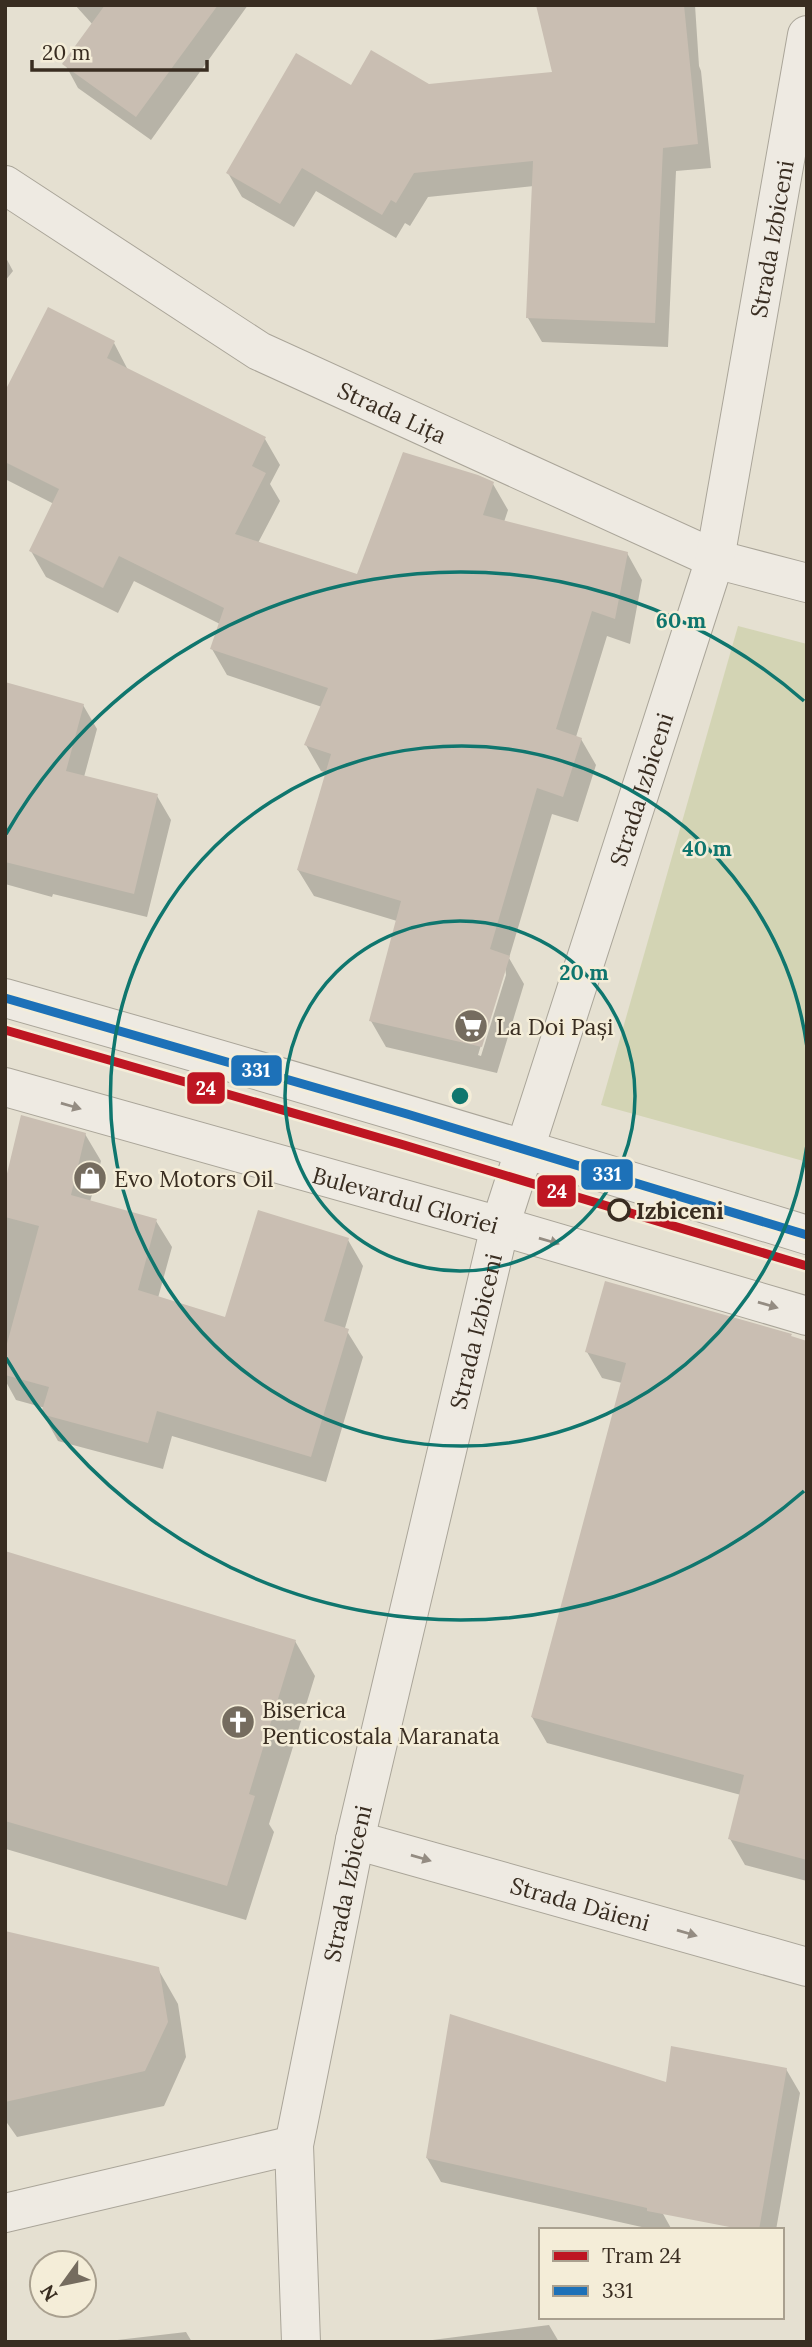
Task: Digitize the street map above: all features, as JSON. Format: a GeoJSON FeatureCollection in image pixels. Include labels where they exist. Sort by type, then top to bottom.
{"type":"FeatureCollection","features":[{"type":"Feature","properties":{"kind":"street","name":"Strada Izbiceni"},"geometry":{"type":"LineString","coordinates":[[301,2342],[294,2145],[355,1840],[500,1226],[715,559],[807,35]]}},
{"type":"Feature","properties":{"kind":"street","name":"Strada Lița"},"geometry":{"type":"LineString","coordinates":[[5,185],[259,351],[715,559],[807,583]]}},
{"type":"Feature","properties":{"kind":"street"},"geometry":{"type":"LineString","coordinates":[[5,998],[524,1147],[807,1234]]}},
{"type":"Feature","properties":{"kind":"street","name":"Bulevardul Gloriei"},"geometry":{"type":"LineString","coordinates":[[5,1087],[500,1226],[807,1316]]}},
{"type":"Feature","properties":{"kind":"street","name":"Strada Dăieni"},"geometry":{"type":"LineString","coordinates":[[355,1840],[807,1967]]}},
{"type":"Feature","properties":{"kind":"street"},"geometry":{"type":"LineString","coordinates":[[5,2213],[294,2145]]}},
{"type":"Feature","properties":{"kind":"green space"},"geometry":{"type":"Polygon","coordinates":[[[738,626],[807,644],[807,1162],[601,1105],[738,626]]]}},
{"type":"Feature","properties":{"kind":"building"},"geometry":{"type":"Polygon","coordinates":[[[105,5],[218,5],[136,117],[62,64],[105,5]]]}},
{"type":"Feature","properties":{"kind":"building"},"geometry":{"type":"Polygon","coordinates":[[[536,5],[684,5],[698,144],[663,148],[655,323],[526,318],[533,161],[414,173],[396,203],[391,200],[382,215],[302,168],[280,204],[226,173],[296,53],[351,85],[371,50],[429,84],[552,72],[536,5]]]}},
{"type":"Feature","properties":{"kind":"building"},"geometry":{"type":"Polygon","coordinates":[[[48,307],[115,341],[107,358],[266,437],[252,466],[266,473],[235,534],[357,574],[403,452],[494,482],[483,515],[628,552],[615,619],[592,611],[556,729],[582,738],[563,797],[537,788],[490,949],[510,956],[482,1047],[369,1021],[401,901],[297,870],[331,754],[304,745],[328,688],[210,649],[224,608],[119,556],[103,588],[29,551],[59,489],[5,462],[5,391],[48,307]]]}},
{"type":"Feature","properties":{"kind":"building"},"geometry":{"type":"Polygon","coordinates":[[[5,682],[84,704],[66,771],[158,794],[134,894],[5,862],[5,682]]]}},
{"type":"Feature","properties":{"kind":"building"},"geometry":{"type":"Polygon","coordinates":[[[21,1115],[86,1133],[71,1195],[157,1219],[138,1290],[225,1317],[258,1210],[349,1238],[324,1321],[349,1329],[311,1457],[157,1411],[148,1443],[41,1414],[49,1387],[5,1375],[5,1351],[39,1226],[5,1217],[5,1182],[21,1115]]]}},
{"type":"Feature","properties":{"kind":"building"},"geometry":{"type":"Polygon","coordinates":[[[605,1281],[792,1334],[791,1336],[807,1341],[807,1860],[728,1839],[744,1775],[531,1717],[626,1363],[585,1352],[605,1281]]]}},
{"type":"Feature","properties":{"kind":"building"},"geometry":{"type":"Polygon","coordinates":[[[5,1551],[296,1640],[249,1794],[255,1796],[227,1886],[5,1821],[5,1551]]]}},
{"type":"Feature","properties":{"kind":"building"},"geometry":{"type":"Polygon","coordinates":[[[5,1931],[159,1967],[168,2022],[145,2071],[5,2102],[5,1931]]]}},
{"type":"Feature","properties":{"kind":"building"},"geometry":{"type":"Polygon","coordinates":[[[450,2014],[666,2082],[671,2046],[787,2068],[759,2228],[735,2228],[647,2211],[647,2208],[426,2158],[450,2014]]]}},
{"type":"Feature","properties":{"kind":"tram line","name":"24"},"geometry":{"type":"LineString","coordinates":[[5,1030],[404,1145],[807,1266]]}},
{"type":"Feature","properties":{"kind":"transit line","name":"331"},"geometry":{"type":"LineString","coordinates":[[5,998],[407,1114],[807,1235]]}},
{"type":"Feature","properties":{"kind":"place","name":"La Doi Pași"},"geometry":{"type":"Point","coordinates":[471,1026]}},
{"type":"Feature","properties":{"kind":"place","name":"Evo Motors Oil"},"geometry":{"type":"Point","coordinates":[90,1178]}},
{"type":"Feature","properties":{"kind":"place","name":"Izbiceni"},"geometry":{"type":"Point","coordinates":[619,1210]}},
{"type":"Feature","properties":{"kind":"place","name":"Biserica Penticostala Maranata"},"geometry":{"type":"Point","coordinates":[238,1722]}}]}
